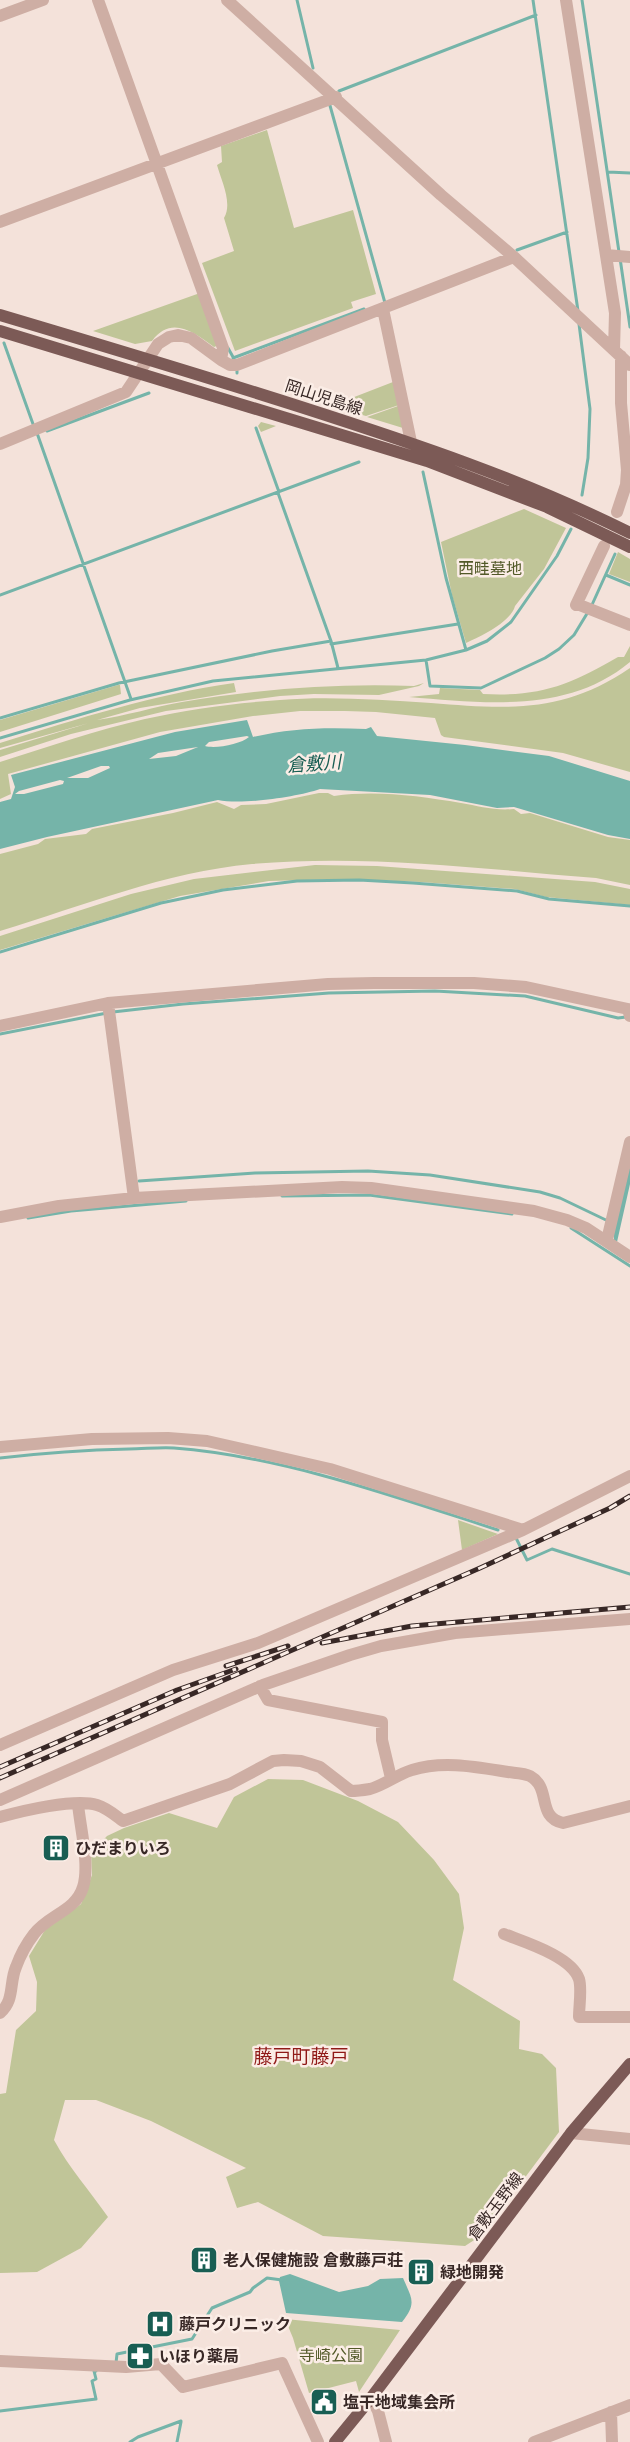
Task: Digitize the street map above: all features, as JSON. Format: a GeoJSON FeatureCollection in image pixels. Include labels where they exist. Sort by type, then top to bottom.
{"type":"FeatureCollection","features":[{"type":"Feature","properties":{"kind":"main road","name":"岡山児島線"},"geometry":{"type":"LineString","coordinates":[[0,315],[150,359],[411,442],[546,493],[630,533]]}},
{"type":"Feature","properties":{"kind":"main road","name":"岡山児島線"},"geometry":{"type":"LineString","coordinates":[[0,331],[426,461],[530,500],[587,524],[630,546]]}},
{"type":"Feature","properties":{"kind":"main road","name":"倉敷玉野線"},"geometry":{"type":"LineString","coordinates":[[335,2442],[371,2398],[571,2133],[630,2064]]}},
{"type":"Feature","properties":{"kind":"street"},"geometry":{"type":"LineString","coordinates":[[0,16],[43,0]]}},
{"type":"Feature","properties":{"kind":"street"},"geometry":{"type":"LineString","coordinates":[[98,0],[160,163],[223,348],[221,360]]}},
{"type":"Feature","properties":{"kind":"street"},"geometry":{"type":"LineString","coordinates":[[228,0],[330,99],[514,257],[622,357]]}},
{"type":"Feature","properties":{"kind":"street"},"geometry":{"type":"LineString","coordinates":[[566,0],[619,256],[615,313],[622,357],[621,403],[627,470],[626,486],[617,512]]}},
{"type":"Feature","properties":{"kind":"street"},"geometry":{"type":"LineString","coordinates":[[0,222],[330,99]]}},
{"type":"Feature","properties":{"kind":"street"},"geometry":{"type":"LineString","coordinates":[[0,444],[126,392],[162,340],[178,335],[191,338],[221,360],[230,365],[237,365],[514,257]]}},
{"type":"Feature","properties":{"kind":"street"},"geometry":{"type":"LineString","coordinates":[[385,308],[411,442]]}},
{"type":"Feature","properties":{"kind":"street"},"geometry":{"type":"LineString","coordinates":[[604,546],[583,606],[630,625]]}},
{"type":"Feature","properties":{"kind":"street"},"geometry":{"type":"LineString","coordinates":[[0,1026],[109,1009],[328,984],[422,982],[526,987],[629,1011]]}},
{"type":"Feature","properties":{"kind":"street"},"geometry":{"type":"LineString","coordinates":[[109,1009],[134,1198]]}},
{"type":"Feature","properties":{"kind":"street"},"geometry":{"type":"LineString","coordinates":[[612,1244],[611,1222],[630,1142]]}},
{"type":"Feature","properties":{"kind":"street"},"geometry":{"type":"LineString","coordinates":[[0,1216],[59,1206],[134,1198],[342,1187],[371,1188],[534,1211],[568,1220],[612,1244],[630,1257]]}},
{"type":"Feature","properties":{"kind":"street"},"geometry":{"type":"LineString","coordinates":[[0,1447],[92,1439],[168,1438],[207,1442],[330,1468],[523,1530]]}},
{"type":"Feature","properties":{"kind":"street"},"geometry":{"type":"LineString","coordinates":[[0,1745],[173,1670],[258,1643],[523,1530],[630,1476]]}},
{"type":"Feature","properties":{"kind":"street"},"geometry":{"type":"LineString","coordinates":[[0,1800],[260,1686],[350,1655],[418,1639],[519,1627],[630,1618]]}},
{"type":"Feature","properties":{"kind":"street"},"geometry":{"type":"LineString","coordinates":[[260,1686],[268,1700],[382,1722],[382,1740],[391,1778]]}},
{"type":"Feature","properties":{"kind":"street"},"geometry":{"type":"LineString","coordinates":[[0,1817],[27,1809],[96,1804],[108,1810],[123,1822],[230,1784],[273,1762],[284,1760],[301,1761],[320,1767],[351,1791],[372,1788],[412,1770],[436,1765],[485,1768],[528,1775],[537,1780],[541,1787],[549,1816],[554,1821],[563,1823],[630,1806]]}},
{"type":"Feature","properties":{"kind":"street"},"geometry":{"type":"LineString","coordinates":[[0,2013],[12,1995],[15,1968],[34,1933],[46,1922],[74,1904],[83,1890],[86,1876],[78,1804]]}},
{"type":"Feature","properties":{"kind":"street"},"geometry":{"type":"LineString","coordinates":[[504,1934],[552,1954],[572,1968],[579,1979],[579,2017],[630,2017]]}},
{"type":"Feature","properties":{"kind":"street"},"geometry":{"type":"LineString","coordinates":[[571,2133],[630,2139]]}},
{"type":"Feature","properties":{"kind":"street"},"geometry":{"type":"LineString","coordinates":[[0,2361],[126,2367],[160,2364],[183,2387],[282,2363],[318,2442]]}},
{"type":"Feature","properties":{"kind":"street"},"geometry":{"type":"LineString","coordinates":[[371,2398],[378,2411],[386,2442]]}},
{"type":"Feature","properties":{"kind":"street"},"geometry":{"type":"LineString","coordinates":[[534,2442],[630,2405]]}},
{"type":"Feature","properties":{"kind":"street"},"geometry":{"type":"LineString","coordinates":[[611,2412],[612,2442]]}},
{"type":"Feature","properties":{"kind":"green space"},"geometry":{"type":"Polygon","coordinates":[[[267,130],[294,228],[353,210],[376,294],[351,302],[353,308],[235,351],[202,263],[234,251],[224,218],[227,199],[217,165],[222,162],[221,146],[267,130]]]}},
{"type":"Feature","properties":{"kind":"green space"},"geometry":{"type":"Polygon","coordinates":[[[200,293],[219,345],[214,347],[199,336],[183,329],[167,329],[159,333],[152,341],[135,344],[93,331],[200,293]]]}},
{"type":"Feature","properties":{"kind":"green space"},"geometry":{"type":"Polygon","coordinates":[[[393,382],[399,405],[366,416],[331,406],[393,382]]]}},
{"type":"Feature","properties":{"kind":"green space"},"geometry":{"type":"Polygon","coordinates":[[[398,406],[403,428],[367,417],[398,406]]]}},
{"type":"Feature","properties":{"kind":"green space"},"geometry":{"type":"Polygon","coordinates":[[[261,422],[276,426],[261,432],[258,426],[261,422]]]}},
{"type":"Feature","properties":{"kind":"green space","name":"西畦墓地"},"geometry":{"type":"Polygon","coordinates":[[[524,509],[566,528],[544,569],[508,618],[466,643],[452,595],[441,542],[524,509]]]}},
{"type":"Feature","properties":{"kind":"green space"},"geometry":{"type":"Polygon","coordinates":[[[618,552],[630,559],[630,582],[609,574],[618,552]]]}},
{"type":"Feature","properties":{"kind":"green space"},"geometry":{"type":"Polygon","coordinates":[[[630,646],[630,662],[606,679],[580,690],[553,698],[496,702],[409,697],[439,694],[440,688],[480,690],[483,694],[538,691],[569,682],[618,657],[624,657],[630,646]]]}},
{"type":"Feature","properties":{"kind":"green space"},"geometry":{"type":"Polygon","coordinates":[[[630,668],[630,772],[563,753],[444,737],[441,735],[435,718],[376,712],[300,711],[253,716],[160,732],[8,774],[11,794],[0,799],[0,762],[90,733],[162,715],[263,701],[318,698],[485,707],[534,705],[558,701],[581,694],[605,683],[630,668]]]}},
{"type":"Feature","properties":{"kind":"green space"},"geometry":{"type":"Polygon","coordinates":[[[234,683],[236,692],[140,708],[97,720],[182,702],[239,694],[327,686],[414,686],[424,683],[419,686],[379,695],[314,694],[280,696],[166,711],[71,734],[0,757],[0,750],[89,723],[0,748],[0,743],[146,700],[234,683]]]}},
{"type":"Feature","properties":{"kind":"green space"},"geometry":{"type":"Polygon","coordinates":[[[120,685],[121,694],[0,732],[0,720],[120,685]]]}},
{"type":"Feature","properties":{"kind":"green space"},"geometry":{"type":"Polygon","coordinates":[[[319,793],[328,793],[334,796],[366,794],[413,796],[494,809],[514,809],[521,814],[530,813],[608,837],[630,840],[630,885],[596,878],[424,864],[295,861],[252,864],[188,874],[156,882],[0,931],[0,854],[38,844],[45,839],[86,834],[92,829],[217,802],[234,809],[241,805],[266,804],[319,793]]]}},
{"type":"Feature","properties":{"kind":"green space"},"geometry":{"type":"Polygon","coordinates":[[[315,865],[377,866],[595,882],[630,889],[630,905],[546,897],[515,889],[421,882],[343,879],[269,881],[180,896],[0,950],[0,936],[131,894],[194,879],[315,865]]]}},
{"type":"Feature","properties":{"kind":"green space"},"geometry":{"type":"Polygon","coordinates":[[[458,1520],[498,1534],[462,1550],[458,1520]]]}},
{"type":"Feature","properties":{"kind":"green space"},"geometry":{"type":"Polygon","coordinates":[[[268,1779],[303,1780],[358,1801],[398,1822],[434,1860],[459,1894],[464,1928],[453,1980],[520,2021],[519,2049],[542,2054],[556,2068],[559,2132],[482,2235],[465,2246],[323,2236],[258,2202],[237,2208],[226,2177],[246,2168],[151,2121],[96,2100],[65,2100],[54,2140],[73,2170],[108,2217],[81,2248],[37,2272],[0,2273],[0,2094],[6,2093],[16,2030],[36,2011],[37,1982],[29,1956],[45,1930],[81,1904],[92,1875],[91,1853],[107,1836],[124,1828],[169,1813],[217,1828],[234,1797],[268,1779]]]}},
{"type":"Feature","properties":{"kind":"green space","name":"寺崎公園"},"geometry":{"type":"Polygon","coordinates":[[[285,2319],[400,2330],[359,2392],[356,2381],[309,2393],[293,2338],[285,2319]]]}},
{"type":"Feature","properties":{"kind":"water","name":"倉敷川"},"geometry":{"type":"Polygon","coordinates":[[[247,720],[253,737],[295,730],[323,728],[366,729],[371,727],[377,736],[549,756],[630,781],[630,839],[608,835],[514,807],[497,808],[430,795],[320,789],[298,795],[269,799],[241,802],[218,800],[0,849],[0,802],[11,799],[15,787],[11,775],[175,732],[247,720]],[[247,736],[209,742],[205,746],[234,744],[249,737],[247,736]],[[198,747],[158,753],[149,759],[176,756],[198,747]],[[101,766],[67,778],[88,778],[110,768],[109,766],[101,766]],[[60,780],[19,791],[15,794],[24,794],[63,784],[64,781],[60,780]]]}},
{"type":"Feature","properties":{"kind":"water"},"geometry":{"type":"Polygon","coordinates":[[[630,1165],[630,1184],[617,1242],[614,1241],[614,1232],[630,1165]]]}},
{"type":"Feature","properties":{"kind":"water"},"geometry":{"type":"Polygon","coordinates":[[[290,2274],[339,2292],[368,2286],[380,2279],[403,2278],[411,2296],[410,2310],[402,2322],[286,2313],[279,2281],[280,2277],[290,2274]]]}},
{"type":"Feature","properties":{"kind":"waterway"},"geometry":{"type":"LineString","coordinates":[[297,0],[313,68]]}},
{"type":"Feature","properties":{"kind":"waterway"},"geometry":{"type":"LineString","coordinates":[[533,0],[578,311]]}},
{"type":"Feature","properties":{"kind":"waterway"},"geometry":{"type":"LineString","coordinates":[[582,0],[619,252]]}},
{"type":"Feature","properties":{"kind":"waterway"},"geometry":{"type":"LineString","coordinates":[[339,91],[536,15]]}},
{"type":"Feature","properties":{"kind":"waterway"},"geometry":{"type":"LineString","coordinates":[[329,102],[385,303]]}},
{"type":"Feature","properties":{"kind":"waterway"},"geometry":{"type":"LineString","coordinates":[[608,172],[630,173]]}},
{"type":"Feature","properties":{"kind":"waterway"},"geometry":{"type":"LineString","coordinates":[[517,250],[567,232]]}},
{"type":"Feature","properties":{"kind":"waterway"},"geometry":{"type":"LineString","coordinates":[[620,258],[630,327]]}},
{"type":"Feature","properties":{"kind":"waterway"},"geometry":{"type":"LineString","coordinates":[[233,358],[364,309]]}},
{"type":"Feature","properties":{"kind":"waterway"},"geometry":{"type":"LineString","coordinates":[[579,324],[590,409],[588,458],[582,495]]}},
{"type":"Feature","properties":{"kind":"waterway"},"geometry":{"type":"LineString","coordinates":[[4,343],[33,424]]}},
{"type":"Feature","properties":{"kind":"waterway"},"geometry":{"type":"LineString","coordinates":[[228,348],[233,357]]}},
{"type":"Feature","properties":{"kind":"waterway"},"geometry":{"type":"LineString","coordinates":[[47,431],[149,393]]}},
{"type":"Feature","properties":{"kind":"waterway"},"geometry":{"type":"LineString","coordinates":[[256,428],[279,492]]}},
{"type":"Feature","properties":{"kind":"waterway"},"geometry":{"type":"LineString","coordinates":[[37,433],[131,699]]}},
{"type":"Feature","properties":{"kind":"waterway"},"geometry":{"type":"LineString","coordinates":[[0,595],[359,462]]}},
{"type":"Feature","properties":{"kind":"waterway"},"geometry":{"type":"LineString","coordinates":[[423,472],[446,578],[466,650]]}},
{"type":"Feature","properties":{"kind":"waterway"},"geometry":{"type":"LineString","coordinates":[[278,493],[331,641],[338,668]]}},
{"type":"Feature","properties":{"kind":"waterway"},"geometry":{"type":"LineString","coordinates":[[0,738],[130,700],[213,681],[426,660],[466,650],[487,641],[511,622],[557,556],[571,529]]}},
{"type":"Feature","properties":{"kind":"waterway"},"geometry":{"type":"LineString","coordinates":[[591,607],[615,554]]}},
{"type":"Feature","properties":{"kind":"waterway"},"geometry":{"type":"LineString","coordinates":[[606,575],[630,585]]}},
{"type":"Feature","properties":{"kind":"waterway"},"geometry":{"type":"LineString","coordinates":[[426,660],[430,686],[481,688],[545,658],[559,649],[574,635],[588,612]]}},
{"type":"Feature","properties":{"kind":"waterway"},"geometry":{"type":"LineString","coordinates":[[331,644],[458,624]]}},
{"type":"Feature","properties":{"kind":"waterway"},"geometry":{"type":"LineString","coordinates":[[0,718],[119,683],[272,651],[331,641]]}},
{"type":"Feature","properties":{"kind":"waterway"},"geometry":{"type":"LineString","coordinates":[[0,952],[161,903],[223,890],[297,881],[359,880],[413,883],[517,891],[549,899],[630,906]]}},
{"type":"Feature","properties":{"kind":"waterway"},"geometry":{"type":"LineString","coordinates":[[113,1012],[183,1004],[329,993],[435,991],[525,996],[618,1018],[626,1017]]}},
{"type":"Feature","properties":{"kind":"waterway"},"geometry":{"type":"LineString","coordinates":[[0,1034],[107,1013]]}},
{"type":"Feature","properties":{"kind":"waterway"},"geometry":{"type":"LineString","coordinates":[[139,1181],[255,1173],[368,1171],[430,1175],[540,1192],[560,1198],[608,1221]]}},
{"type":"Feature","properties":{"kind":"waterway"},"geometry":{"type":"LineString","coordinates":[[282,1196],[369,1195],[512,1214]]}},
{"type":"Feature","properties":{"kind":"waterway"},"geometry":{"type":"LineString","coordinates":[[28,1218],[71,1211],[186,1201]]}},
{"type":"Feature","properties":{"kind":"waterway"},"geometry":{"type":"LineString","coordinates":[[571,1228],[630,1266]]}},
{"type":"Feature","properties":{"kind":"waterway"},"geometry":{"type":"LineString","coordinates":[[0,1458],[64,1452],[157,1448],[214,1452],[297,1469],[338,1480],[498,1530]]}},
{"type":"Feature","properties":{"kind":"waterway"},"geometry":{"type":"LineString","coordinates":[[516,1538],[527,1560],[552,1549],[630,1574]]}},
{"type":"Feature","properties":{"kind":"waterway"},"geometry":{"type":"LineString","coordinates":[[116,2363],[117,2354],[192,2339],[212,2308],[250,2292],[267,2278],[282,2280]]}},
{"type":"Feature","properties":{"kind":"waterway"},"geometry":{"type":"LineString","coordinates":[[0,2411],[96,2399],[92,2381],[96,2379],[94,2371],[96,2371]]}},
{"type":"Feature","properties":{"kind":"waterway"},"geometry":{"type":"LineString","coordinates":[[130,2442],[138,2437],[181,2421]]}},
{"type":"Feature","properties":{"kind":"waterway"},"geometry":{"type":"LineString","coordinates":[[177,2442],[181,2422]]}},
{"type":"Feature","properties":{"kind":"railway"},"geometry":{"type":"LineString","coordinates":[[0,1778],[480,1568],[610,1508],[630,1496]]}},
{"type":"Feature","properties":{"kind":"railway"},"geometry":{"type":"LineString","coordinates":[[322,1643],[412,1626],[630,1607]]}},
{"type":"Feature","properties":{"kind":"railway"},"geometry":{"type":"LineString","coordinates":[[226,1666],[288,1646]]}},
{"type":"Feature","properties":{"kind":"railway"},"geometry":{"type":"LineString","coordinates":[[0,1767],[177,1690],[236,1669]]}},
{"type":"Feature","properties":{"kind":"place","name":"ひだまりいろ"},"geometry":{"type":"Point","coordinates":[56,1848]}},
{"type":"Feature","properties":{"kind":"place","name":"老人保健施設 倉敷藤戸荘"},"geometry":{"type":"Point","coordinates":[204,2260]}},
{"type":"Feature","properties":{"kind":"place","name":"緑地開発"},"geometry":{"type":"Point","coordinates":[421,2272]}},
{"type":"Feature","properties":{"kind":"place","name":"藤戸クリニック"},"geometry":{"type":"Point","coordinates":[160,2324]}},
{"type":"Feature","properties":{"kind":"place","name":"いほり薬局"},"geometry":{"type":"Point","coordinates":[140,2356]}},
{"type":"Feature","properties":{"kind":"place","name":"塩干地域集会所"},"geometry":{"type":"Point","coordinates":[324,2402]}},
{"type":"Feature","properties":{"kind":"district","name":"藤戸町藤戸"},"geometry":{"type":"Point","coordinates":[301,2056]}}]}
